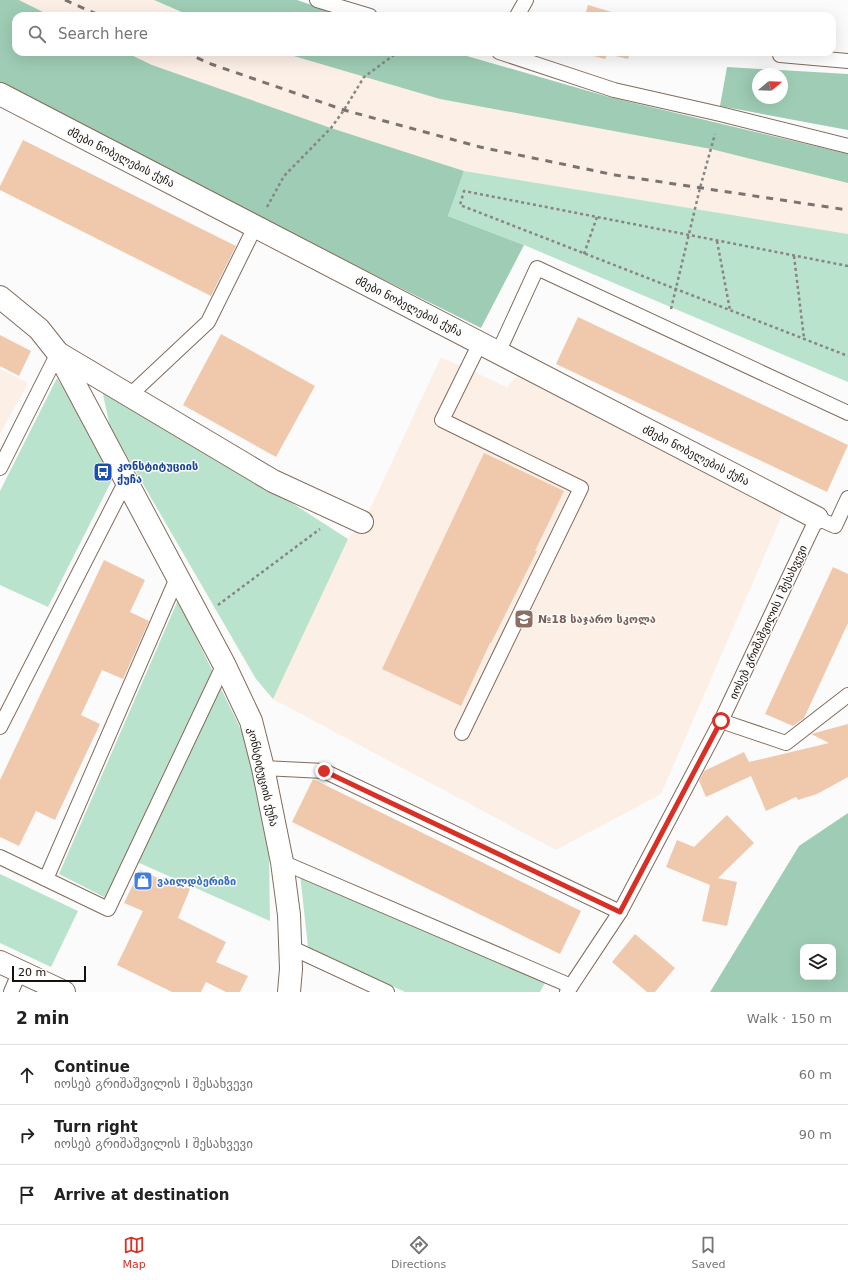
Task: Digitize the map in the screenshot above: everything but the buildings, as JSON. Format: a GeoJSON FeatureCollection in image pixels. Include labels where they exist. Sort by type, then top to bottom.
{"type":"FeatureCollection","features":[{"type":"Feature","properties":{"kind":"street","name":"ძმები ნობელების ქუჩა"},"geometry":{"type":"LineString","coordinates":[[0,94],[817,518]]}},
{"type":"Feature","properties":{"kind":"street","name":"კონსტიტუციის ქუჩა"},"geometry":{"type":"LineString","coordinates":[[0,297],[39,329],[58,353],[224,664],[251,721],[263,768],[282,862],[289,915],[291,969],[290,992]]}},
{"type":"Feature","properties":{"kind":"street"},"geometry":{"type":"LineString","coordinates":[[58,353],[273,481],[362,522]]}},
{"type":"Feature","properties":{"kind":"street"},"geometry":{"type":"LineString","coordinates":[[0,962],[64,992]]}},
{"type":"Feature","properties":{"kind":"lane"},"geometry":{"type":"LineString","coordinates":[[317,0],[357,12]]}},
{"type":"Feature","properties":{"kind":"lane"},"geometry":{"type":"LineString","coordinates":[[519,12],[526,0]]}},
{"type":"Feature","properties":{"kind":"lane"},"geometry":{"type":"LineString","coordinates":[[511,56],[614,90],[720,114],[848,146]]}},
{"type":"Feature","properties":{"kind":"lane"},"geometry":{"type":"LineString","coordinates":[[790,56],[848,62]]}},
{"type":"Feature","properties":{"kind":"lane"},"geometry":{"type":"LineString","coordinates":[[129,396],[208,322],[255,227]]}},
{"type":"Feature","properties":{"kind":"lane"},"geometry":{"type":"LineString","coordinates":[[462,733],[581,488],[442,420],[489,348],[537,268],[848,413]]}},
{"type":"Feature","properties":{"kind":"lane"},"geometry":{"type":"LineString","coordinates":[[0,468],[58,353]]}},
{"type":"Feature","properties":{"kind":"lane"},"geometry":{"type":"LineString","coordinates":[[0,727],[126,481]]}},
{"type":"Feature","properties":{"kind":"lane"},"geometry":{"type":"LineString","coordinates":[[817,518],[835,526],[848,498]]}},
{"type":"Feature","properties":{"kind":"lane","name":"იოსებ გრიშაშვილის I შესახვევი"},"geometry":{"type":"LineString","coordinates":[[569,989],[620,912],[721,721],[817,518]]}},
{"type":"Feature","properties":{"kind":"lane"},"geometry":{"type":"LineString","coordinates":[[46,879],[177,578]]}},
{"type":"Feature","properties":{"kind":"lane"},"geometry":{"type":"LineString","coordinates":[[0,857],[108,909],[224,664]]}},
{"type":"Feature","properties":{"kind":"lane"},"geometry":{"type":"LineString","coordinates":[[721,721],[786,743],[848,695]]}},
{"type":"Feature","properties":{"kind":"lane"},"geometry":{"type":"LineString","coordinates":[[263,768],[324,771],[620,912]]}},
{"type":"Feature","properties":{"kind":"lane"},"geometry":{"type":"LineString","coordinates":[[282,862],[569,989]]}},
{"type":"Feature","properties":{"kind":"lane"},"geometry":{"type":"LineString","coordinates":[[290,947],[387,992]]}},
{"type":"Feature","properties":{"kind":"lane"},"geometry":{"type":"LineString","coordinates":[[10,992],[20,971]]}},
{"type":"Feature","properties":{"kind":"path"},"geometry":{"type":"LineString","coordinates":[[255,227],[284,176],[331,128],[364,77],[393,56]]}},
{"type":"Feature","properties":{"kind":"path"},"geometry":{"type":"LineString","coordinates":[[666,328],[688,235],[720,114]]}},
{"type":"Feature","properties":{"kind":"path"},"geometry":{"type":"LineString","coordinates":[[848,266],[464,191],[460,206],[848,356]]}},
{"type":"Feature","properties":{"kind":"path"},"geometry":{"type":"LineString","coordinates":[[584,254],[597,217]]}},
{"type":"Feature","properties":{"kind":"path"},"geometry":{"type":"LineString","coordinates":[[717,241],[730,310]]}},
{"type":"Feature","properties":{"kind":"path"},"geometry":{"type":"LineString","coordinates":[[794,256],[804,338]]}},
{"type":"Feature","properties":{"kind":"path"},"geometry":{"type":"LineString","coordinates":[[199,618],[341,513]]}},
{"type":"Feature","properties":{"kind":"shaded area"},"geometry":{"type":"Polygon","coordinates":[[[19,0],[154,0],[182,12],[43,12],[19,0]]]}},
{"type":"Feature","properties":{"kind":"shaded area"},"geometry":{"type":"Polygon","coordinates":[[[133,56],[294,56],[440,99],[711,149],[848,183],[848,234],[464,171],[331,128],[152,65],[133,56]]]}},
{"type":"Feature","properties":{"kind":"shaded area","name":"№18 საჯარო სკოლა"},"geometry":{"type":"Polygon","coordinates":[[[441,357],[507,387],[521,371],[786,506],[661,794],[556,850],[273,699],[348,539],[370,509],[441,357]]]}},
{"type":"Feature","properties":{"kind":"shaded area"},"geometry":{"type":"Polygon","coordinates":[[[0,369],[28,383],[0,434],[0,369]]]}},
{"type":"Feature","properties":{"kind":"green space"},"geometry":{"type":"Polygon","coordinates":[[[0,0],[19,0],[43,12],[12,12],[12,56],[133,56],[152,65],[331,128],[464,171],[448,216],[524,245],[481,328],[0,89],[0,0]]]}},
{"type":"Feature","properties":{"kind":"green space"},"geometry":{"type":"Polygon","coordinates":[[[154,0],[297,0],[332,12],[182,12],[154,0]]]}},
{"type":"Feature","properties":{"kind":"green space"},"geometry":{"type":"Polygon","coordinates":[[[294,56],[467,56],[609,97],[848,154],[848,183],[711,149],[440,99],[294,56]]]}},
{"type":"Feature","properties":{"kind":"green space"},"geometry":{"type":"Polygon","coordinates":[[[727,67],[752,68],[752,104],[788,104],[788,71],[848,74],[848,130],[720,106],[727,67]]]}},
{"type":"Feature","properties":{"kind":"green space"},"geometry":{"type":"Polygon","coordinates":[[[464,171],[848,234],[848,382],[524,245],[448,216],[464,171]]]}},
{"type":"Feature","properties":{"kind":"green space"},"geometry":{"type":"Polygon","coordinates":[[[57,378],[115,474],[48,607],[0,585],[0,491],[57,378]]]}},
{"type":"Feature","properties":{"kind":"green space"},"geometry":{"type":"Polygon","coordinates":[[[101,385],[118,391],[348,539],[273,699],[256,679],[110,427],[101,385]]]}},
{"type":"Feature","properties":{"kind":"green space"},"geometry":{"type":"Polygon","coordinates":[[[178,600],[246,740],[269,857],[270,921],[128,858],[106,898],[59,874],[178,600]]]}},
{"type":"Feature","properties":{"kind":"green space"},"geometry":{"type":"Polygon","coordinates":[[[848,813],[848,992],[710,992],[799,846],[848,813]]]}},
{"type":"Feature","properties":{"kind":"green space"},"geometry":{"type":"Polygon","coordinates":[[[0,874],[78,911],[51,967],[0,943],[0,874]]]}},
{"type":"Feature","properties":{"kind":"green space"},"geometry":{"type":"Polygon","coordinates":[[[300,874],[547,979],[540,992],[405,992],[308,947],[300,874]]]}},
{"type":"Feature","properties":{"kind":"railway"},"geometry":{"type":"LineString","coordinates":[[65,0],[92,12]]}},
{"type":"Feature","properties":{"kind":"railway"},"geometry":{"type":"LineString","coordinates":[[193,56],[211,64],[344,110],[480,147],[615,175],[848,210]]}},
{"type":"Feature","properties":{"kind":"place","name":"კონსტიტუციის ქუჩა"},"geometry":{"type":"Point","coordinates":[103,472]}},
{"type":"Feature","properties":{"kind":"place","name":"№18 საჯარო სკოლა"},"geometry":{"type":"Point","coordinates":[524,619]}},
{"type":"Feature","properties":{"kind":"place","name":"ვაილდბერიზი"},"geometry":{"type":"Point","coordinates":[143,881]}},
{"type":"Feature","properties":{"kind":"route"},"geometry":{"type":"LineString","coordinates":[[324,771],[620,912],[721,721]]}}]}
